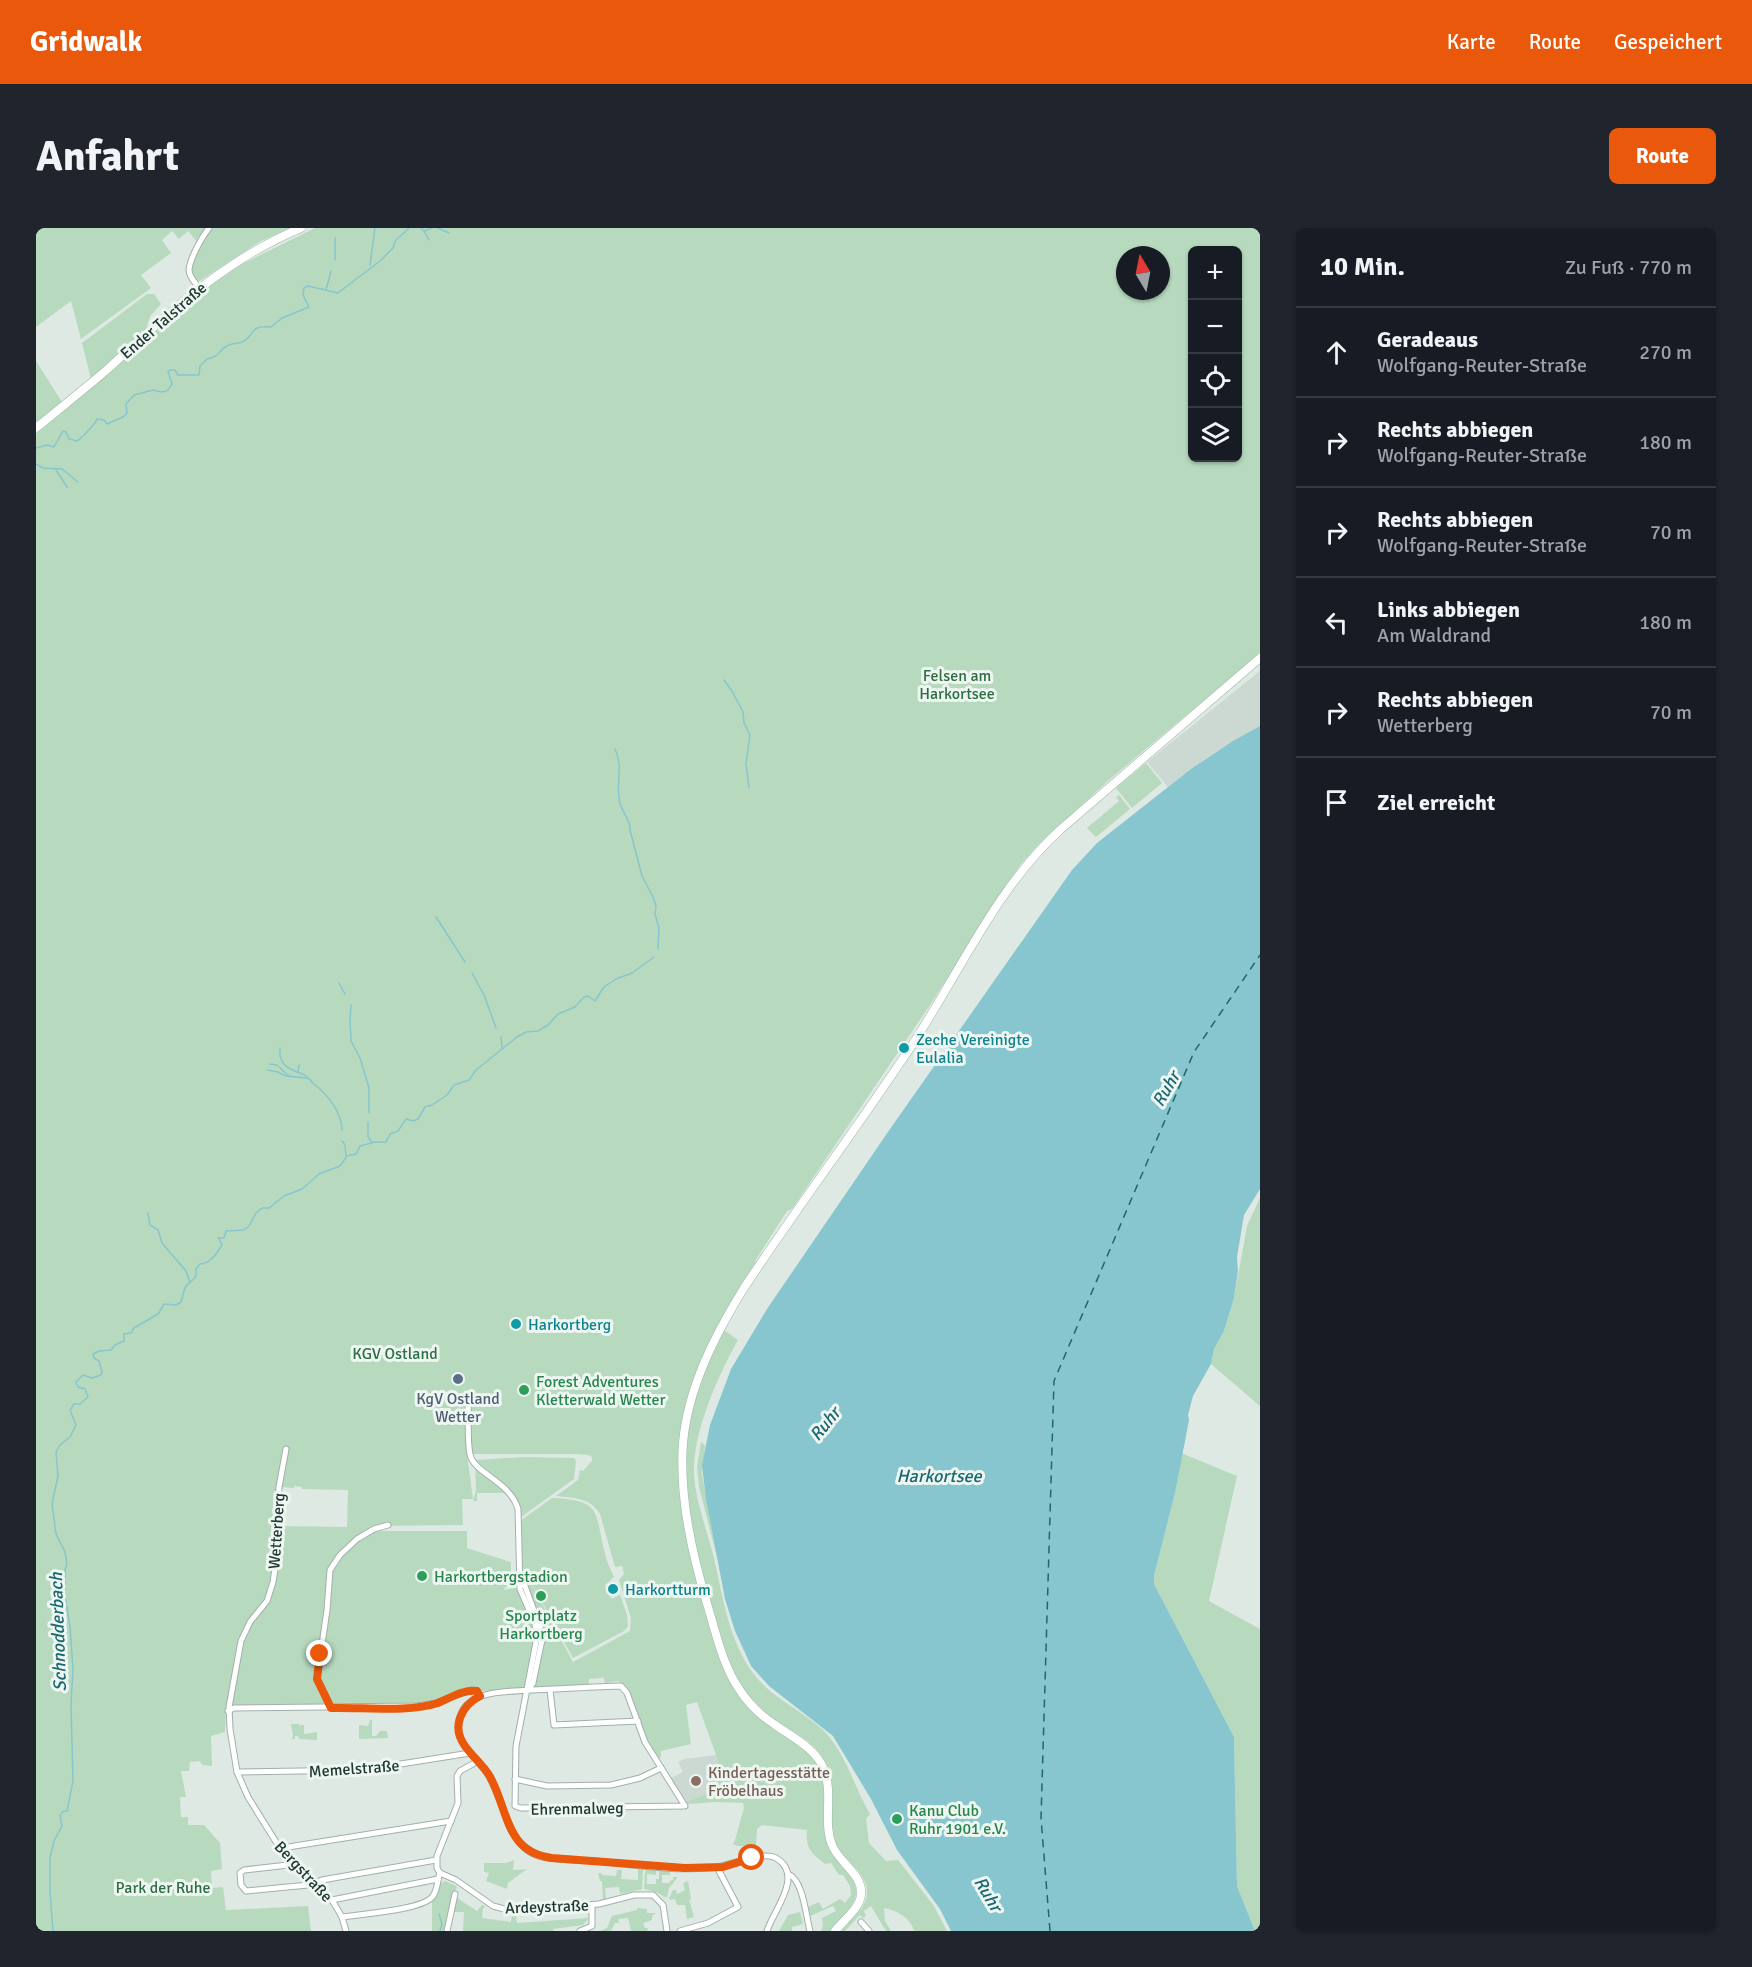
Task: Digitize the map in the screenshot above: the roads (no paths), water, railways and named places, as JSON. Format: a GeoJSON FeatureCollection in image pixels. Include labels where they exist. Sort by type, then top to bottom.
{"type":"FeatureCollection","features":[{"type":"Feature","properties":{"kind":"main road","name":"Ender Talstraße"},"geometry":{"type":"LineString","coordinates":[[36,428],[198,288],[262,248],[301,228]]}},
{"type":"Feature","properties":{"kind":"main road"},"geometry":{"type":"LineString","coordinates":[[835,1931],[858,1904],[861,1890],[859,1882],[831,1844],[829,1791],[824,1771],[808,1748],[762,1715],[738,1687],[726,1665],[698,1571],[686,1500],[683,1457],[689,1408],[702,1369],[721,1328],[744,1288],[912,1045],[1001,899],[1019,874],[1061,829],[1260,658]]}},
{"type":"Feature","properties":{"kind":"street"},"geometry":{"type":"LineString","coordinates":[[198,288],[189,269],[199,244],[209,228]]}},
{"type":"Feature","properties":{"kind":"street"},"geometry":{"type":"LineString","coordinates":[[468,1403],[470,1456],[476,1465],[508,1489],[516,1500],[518,1509],[520,1589],[537,1633],[528,1690]]}},
{"type":"Feature","properties":{"kind":"street","name":"Wetterberg"},"geometry":{"type":"LineString","coordinates":[[228,1711],[241,1641],[250,1622],[267,1601],[273,1582],[279,1543],[277,1518],[279,1487],[286,1449]]}},
{"type":"Feature","properties":{"kind":"street"},"geometry":{"type":"LineString","coordinates":[[331,1708],[317,1679],[330,1570],[340,1555],[357,1539],[374,1529],[388,1525]]}},
{"type":"Feature","properties":{"kind":"street"},"geometry":{"type":"LineString","coordinates":[[515,1779],[547,1786],[612,1785],[640,1778],[661,1768],[645,1742],[627,1693],[621,1686],[528,1690],[480,1696],[466,1705],[459,1720],[463,1744],[493,1782],[515,1836],[522,1846],[534,1855],[658,1867],[717,1867],[767,1856],[776,1858],[784,1865],[788,1874],[786,1891],[767,1931]]}},
{"type":"Feature","properties":{"kind":"street"},"geometry":{"type":"LineString","coordinates":[[228,1711],[234,1708],[417,1706],[436,1703],[471,1690],[477,1691],[480,1696]]}},
{"type":"Feature","properties":{"kind":"street","name":"Ehrenmalweg"},"geometry":{"type":"LineString","coordinates":[[528,1690],[516,1746],[515,1806],[519,1808],[685,1806],[661,1768]]}},
{"type":"Feature","properties":{"kind":"street"},"geometry":{"type":"LineString","coordinates":[[550,1690],[554,1725],[638,1721]]}},
{"type":"Feature","properties":{"kind":"street","name":"Bergstraße"},"geometry":{"type":"LineString","coordinates":[[228,1711],[237,1772],[248,1797],[272,1837],[332,1900],[342,1917],[346,1931]]}},
{"type":"Feature","properties":{"kind":"street","name":"Memelstraße"},"geometry":{"type":"LineString","coordinates":[[237,1772],[363,1770],[470,1753]]}},
{"type":"Feature","properties":{"kind":"street"},"geometry":{"type":"LineString","coordinates":[[342,1917],[413,1906],[426,1902],[434,1895],[439,1876],[436,1860],[458,1803],[456,1783],[458,1773],[478,1761]]}},
{"type":"Feature","properties":{"kind":"street"},"geometry":{"type":"LineString","coordinates":[[282,1848],[451,1821]]}},
{"type":"Feature","properties":{"kind":"street"},"geometry":{"type":"LineString","coordinates":[[297,1864],[244,1870],[240,1873],[243,1890],[308,1885],[436,1860]]}},
{"type":"Feature","properties":{"kind":"street"},"geometry":{"type":"LineString","coordinates":[[680,1931],[708,1923],[738,1907],[717,1867]]}},
{"type":"Feature","properties":{"kind":"street"},"geometry":{"type":"LineString","coordinates":[[788,1874],[798,1880],[810,1931]]}},
{"type":"Feature","properties":{"kind":"street"},"geometry":{"type":"LineString","coordinates":[[332,1900],[439,1876]]}},
{"type":"Feature","properties":{"kind":"street","name":"Ardeystraße"},"geometry":{"type":"LineString","coordinates":[[439,1876],[456,1880],[497,1907],[518,1910],[592,1905],[643,1894],[653,1895],[663,1905],[667,1931]]}},
{"type":"Feature","properties":{"kind":"street"},"geometry":{"type":"LineString","coordinates":[[447,1931],[456,1894]]}},
{"type":"Feature","properties":{"kind":"street"},"geometry":{"type":"LineString","coordinates":[[580,1931],[592,1926],[592,1905]]}},
{"type":"Feature","properties":{"kind":"street"},"geometry":{"type":"LineString","coordinates":[[861,1922],[867,1930]]}},
{"type":"Feature","properties":{"kind":"water","name":"Harkortsee"},"geometry":{"type":"Polygon","coordinates":[[[1260,726],[1260,1189],[1244,1215],[1237,1257],[1238,1271],[1234,1298],[1224,1331],[1214,1349],[1211,1364],[1193,1396],[1175,1493],[1154,1576],[1154,1584],[1234,1737],[1237,1886],[1255,1931],[951,1931],[940,1909],[897,1850],[871,1799],[833,1736],[769,1686],[751,1666],[735,1631],[725,1599],[706,1499],[702,1465],[710,1425],[731,1369],[767,1309],[1072,870],[1097,843],[1191,769],[1260,726]]]}},
{"type":"Feature","properties":{"kind":"waterway"},"geometry":{"type":"LineString","coordinates":[[370,265],[375,228]]}},
{"type":"Feature","properties":{"kind":"waterway"},"geometry":{"type":"LineString","coordinates":[[36,448],[47,445],[54,447],[63,431],[69,439],[77,441],[97,419],[104,420],[107,424],[123,417],[127,413],[126,404],[134,395],[153,390],[164,392],[168,390],[172,384],[168,371],[175,370],[178,375],[199,375],[200,366],[230,344],[240,343],[246,340],[255,329],[271,327],[282,318],[309,307],[303,295],[304,288],[308,286],[338,293],[380,261],[393,248],[395,241],[409,228]]}},
{"type":"Feature","properties":{"kind":"waterway"},"geometry":{"type":"LineString","coordinates":[[421,228],[424,231],[432,228]]}},
{"type":"Feature","properties":{"kind":"waterway"},"geometry":{"type":"LineString","coordinates":[[438,228],[449,233]]}},
{"type":"Feature","properties":{"kind":"waterway"},"geometry":{"type":"LineString","coordinates":[[424,231],[429,240]]}},
{"type":"Feature","properties":{"kind":"waterway"},"geometry":{"type":"LineString","coordinates":[[335,238],[335,260]]}},
{"type":"Feature","properties":{"kind":"waterway"},"geometry":{"type":"LineString","coordinates":[[326,290],[331,271]]}},
{"type":"Feature","properties":{"kind":"waterway"},"geometry":{"type":"LineString","coordinates":[[36,464],[43,468],[62,469],[78,482]]}},
{"type":"Feature","properties":{"kind":"waterway"},"geometry":{"type":"LineString","coordinates":[[56,470],[67,487]]}},
{"type":"Feature","properties":{"kind":"waterway"},"geometry":{"type":"LineString","coordinates":[[724,680],[743,712],[744,723],[750,735],[746,764],[749,787]]}},
{"type":"Feature","properties":{"kind":"waterway","name":"Schnodderbach"},"geometry":{"type":"LineString","coordinates":[[615,749],[619,762],[620,803],[629,823],[642,876],[656,906],[655,914],[659,928],[658,949]]}},
{"type":"Feature","properties":{"kind":"waterway"},"geometry":{"type":"LineString","coordinates":[[436,917],[465,962]]}},
{"type":"Feature","properties":{"kind":"waterway","name":"Schnodderbach"},"geometry":{"type":"LineString","coordinates":[[53,1931],[50,1858],[54,1841],[62,1826],[60,1816],[62,1812],[67,1811],[73,1781],[71,1704],[73,1669],[65,1596],[67,1564],[65,1552],[56,1534],[52,1504],[58,1476],[56,1452],[60,1445],[70,1437],[76,1425],[70,1410],[74,1404],[80,1404],[88,1397],[85,1389],[78,1387],[76,1382],[83,1375],[92,1378],[101,1375],[102,1372],[99,1361],[94,1358],[93,1354],[111,1350],[115,1345],[124,1341],[124,1334],[131,1333],[134,1328],[158,1314],[164,1304],[176,1305],[181,1302],[186,1286],[195,1277],[196,1269],[215,1255],[222,1245],[218,1238],[224,1238],[226,1231],[244,1230],[262,1208],[269,1208],[284,1196],[302,1189],[319,1174],[340,1166],[347,1156],[356,1154],[360,1146],[386,1142],[390,1134],[398,1131],[406,1119],[413,1121],[418,1119],[425,1107],[447,1095],[454,1085],[469,1080],[476,1070],[517,1037],[526,1032],[538,1031],[548,1025],[558,1014],[575,1007],[584,997],[588,996],[595,1001],[604,987],[632,973],[654,957]]}},
{"type":"Feature","properties":{"kind":"waterway"},"geometry":{"type":"LineString","coordinates":[[472,973],[484,995],[496,1028]]}},
{"type":"Feature","properties":{"kind":"waterway"},"geometry":{"type":"LineString","coordinates":[[339,983],[345,994]]}},
{"type":"Feature","properties":{"kind":"waterway"},"geometry":{"type":"LineString","coordinates":[[351,1005],[351,1041],[360,1058],[369,1088],[369,1113]]}},
{"type":"Feature","properties":{"kind":"waterway"},"geometry":{"type":"LineString","coordinates":[[501,1037],[502,1048]]}},
{"type":"Feature","properties":{"kind":"waterway"},"geometry":{"type":"LineString","coordinates":[[280,1048],[281,1059],[285,1065],[306,1076],[329,1098],[339,1116],[342,1130]]}},
{"type":"Feature","properties":{"kind":"waterway"},"geometry":{"type":"LineString","coordinates":[[270,1064],[277,1065],[289,1076]]}},
{"type":"Feature","properties":{"kind":"waterway"},"geometry":{"type":"LineString","coordinates":[[298,1073],[299,1065]]}},
{"type":"Feature","properties":{"kind":"waterway"},"geometry":{"type":"LineString","coordinates":[[268,1070],[286,1076],[307,1078]]}},
{"type":"Feature","properties":{"kind":"waterway"},"geometry":{"type":"LineString","coordinates":[[368,1123],[368,1137],[372,1142]]}},
{"type":"Feature","properties":{"kind":"waterway"},"geometry":{"type":"LineString","coordinates":[[342,1141],[345,1145],[346,1156]]}},
{"type":"Feature","properties":{"kind":"waterway"},"geometry":{"type":"LineString","coordinates":[[148,1213],[150,1225],[158,1230],[162,1243],[186,1271],[190,1283]]}},
{"type":"Feature","properties":{"kind":"waterway"},"geometry":{"type":"LineString","coordinates":[[439,1914],[442,1924],[440,1931]]}},
{"type":"Feature","properties":{"kind":"place","name":"Zeche Vereinigte Eulalia"},"geometry":{"type":"Point","coordinates":[904,1048]}},
{"type":"Feature","properties":{"kind":"place","name":"Harkortberg"},"geometry":{"type":"Point","coordinates":[516,1324]}},
{"type":"Feature","properties":{"kind":"place","name":"KgV Ostland Wetter"},"geometry":{"type":"Point","coordinates":[458,1379]}},
{"type":"Feature","properties":{"kind":"place","name":"Forest Adventures Kletterwald Wetter"},"geometry":{"type":"Point","coordinates":[524,1390]}},
{"type":"Feature","properties":{"kind":"place","name":"Harkortbergstadion"},"geometry":{"type":"Point","coordinates":[422,1576]}},
{"type":"Feature","properties":{"kind":"place","name":"Harkortturm"},"geometry":{"type":"Point","coordinates":[613,1589]}},
{"type":"Feature","properties":{"kind":"place","name":"Sportplatz Harkortberg"},"geometry":{"type":"Point","coordinates":[541,1596]}},
{"type":"Feature","properties":{"kind":"place","name":"Kindertagesstätte Fröbelhaus"},"geometry":{"type":"Point","coordinates":[696,1781]}},
{"type":"Feature","properties":{"kind":"place","name":"Kanu Club Ruhr 1901 e.V."},"geometry":{"type":"Point","coordinates":[897,1819]}},
{"type":"Feature","properties":{"kind":"park label","name":"Felsen am Harkortsee"},"geometry":{"type":"Point","coordinates":[957,684]}},
{"type":"Feature","properties":{"kind":"park label","name":"KGV Ostland"},"geometry":{"type":"Point","coordinates":[395,1353]}},
{"type":"Feature","properties":{"kind":"park label","name":"Park der Ruhe"},"geometry":{"type":"Point","coordinates":[163,1887]}},
{"type":"Feature","properties":{"kind":"water label","name":"Ruhr"},"geometry":{"type":"Point","coordinates":[1166,1089]}},
{"type":"Feature","properties":{"kind":"water label","name":"Ruhr"},"geometry":{"type":"Point","coordinates":[825,1424]}},
{"type":"Feature","properties":{"kind":"water label","name":"Ruhr"},"geometry":{"type":"Point","coordinates":[988,1894]}}]}
